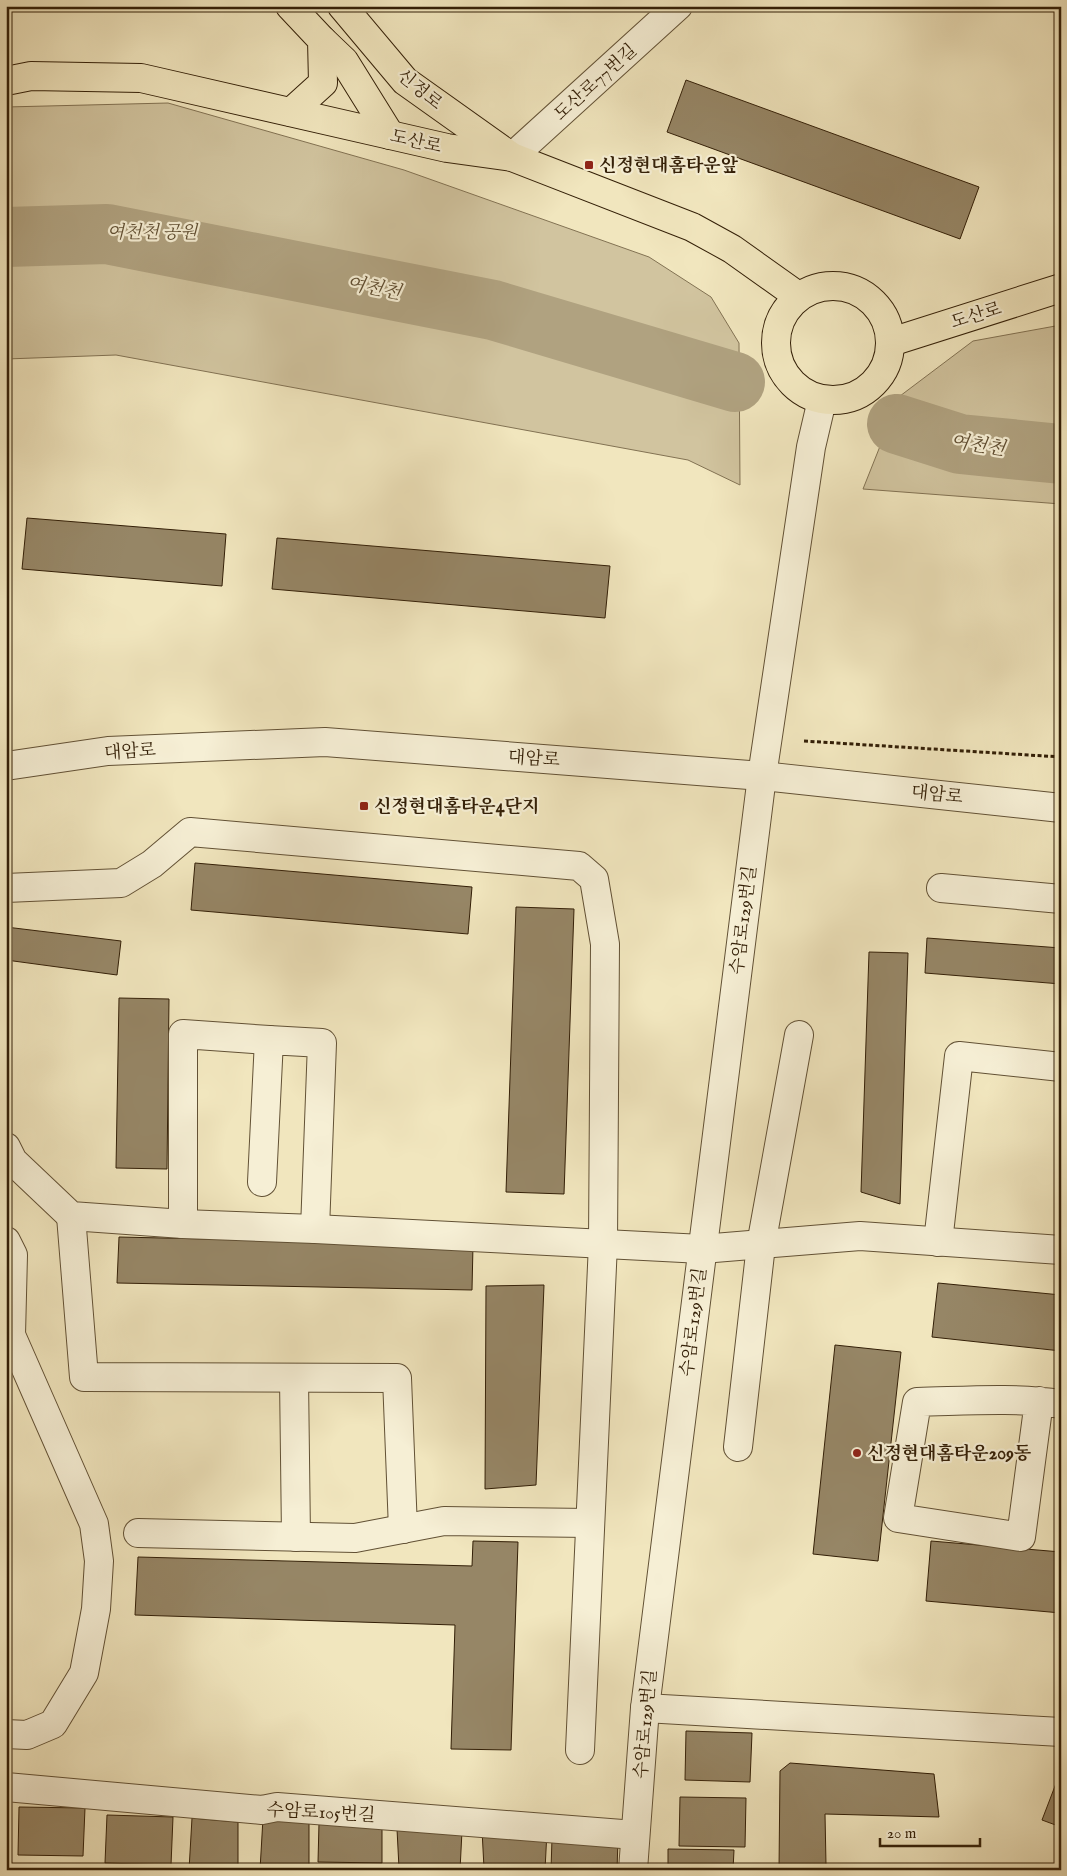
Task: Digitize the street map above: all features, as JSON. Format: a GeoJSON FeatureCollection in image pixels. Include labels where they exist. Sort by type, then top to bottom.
{"type":"FeatureCollection","features":[{"type":"Feature","properties":{"kind":"main road"},"geometry":{"type":"LineString","coordinates":[[290,6],[344,62],[390,135]]}},
{"type":"Feature","properties":{"kind":"main road","name":"신정로"},"geometry":{"type":"LineString","coordinates":[[342,6],[405,81],[512,157]]}},
{"type":"Feature","properties":{"kind":"main road"},"geometry":{"type":"LineString","coordinates":[[291,112],[322,83],[322,40]]}},
{"type":"Feature","properties":{"kind":"main road","name":"도산로"},"geometry":{"type":"LineString","coordinates":[[6,81],[31,76],[141,78],[447,148],[512,157],[692,227],[732,249],[798,296]]}},
{"type":"Feature","properties":{"kind":"main road"},"geometry":{"type":"LineString","coordinates":[[839,285],[867,296],[875,303],[886,320],[891,342],[887,363],[874,384],[848,398],[822,400],[802,392],[782,372],[775,347],[777,326],[787,307],[798,296],[816,287],[839,285]]}},
{"type":"Feature","properties":{"kind":"main road","name":"도산로"},"geometry":{"type":"LineString","coordinates":[[891,342],[1061,288]]}},
{"type":"Feature","properties":{"kind":"street","name":"도산로77번길"},"geometry":{"type":"LineString","coordinates":[[512,157],[678,6]]}},
{"type":"Feature","properties":{"kind":"street","name":"수암로129번길"},"geometry":{"type":"LineString","coordinates":[[632,1870],[645,1708],[762,776],[811,447],[822,400]]}},
{"type":"Feature","properties":{"kind":"street","name":"대암로"},"geometry":{"type":"LineString","coordinates":[[6,766],[108,751],[325,742],[762,776],[1061,808]]}},
{"type":"Feature","properties":{"kind":"street"},"geometry":{"type":"LineString","coordinates":[[6,888],[121,883],[152,864],[190,832],[579,866],[594,879],[605,944],[603,1244],[580,1750]]}},
{"type":"Feature","properties":{"kind":"street"},"geometry":{"type":"LineString","coordinates":[[940,888],[1061,899]]}},
{"type":"Feature","properties":{"kind":"street"},"geometry":{"type":"LineString","coordinates":[[183,1224],[183,1034],[322,1043],[315,1229]]}},
{"type":"Feature","properties":{"kind":"street"},"geometry":{"type":"LineString","coordinates":[[738,1446],[761,1244],[799,1035]]}},
{"type":"Feature","properties":{"kind":"street"},"geometry":{"type":"LineString","coordinates":[[262,1182],[269,1040]]}},
{"type":"Feature","properties":{"kind":"street"},"geometry":{"type":"LineString","coordinates":[[938,1242],[959,1056],[1061,1067]]}},
{"type":"Feature","properties":{"kind":"street"},"geometry":{"type":"LineString","coordinates":[[6,1147],[13,1161],[71,1216],[183,1224],[702,1249],[860,1236],[1061,1250]]}},
{"type":"Feature","properties":{"kind":"street"},"geometry":{"type":"LineString","coordinates":[[71,1216],[84,1377],[397,1378],[403,1529]]}},
{"type":"Feature","properties":{"kind":"street"},"geometry":{"type":"LineString","coordinates":[[6,1241],[13,1255],[10,1335],[94,1524],[100,1561],[96,1609],[84,1673],[53,1724],[27,1735],[6,1734]]}},
{"type":"Feature","properties":{"kind":"street"},"geometry":{"type":"LineString","coordinates":[[294,1378],[296,1536]]}},
{"type":"Feature","properties":{"kind":"street"},"geometry":{"type":"LineString","coordinates":[[917,1402],[1050,1402],[1021,1536],[898,1518],[917,1402]]}},
{"type":"Feature","properties":{"kind":"street"},"geometry":{"type":"LineString","coordinates":[[138,1533],[356,1538],[444,1521],[590,1523]]}},
{"type":"Feature","properties":{"kind":"street"},"geometry":{"type":"LineString","coordinates":[[645,1708],[1061,1732]]}},
{"type":"Feature","properties":{"kind":"street","name":"수암로105번길"},"geometry":{"type":"LineString","coordinates":[[6,1787],[262,1810],[277,1807],[635,1835]]}},
{"type":"Feature","properties":{"kind":"path"},"geometry":{"type":"LineString","coordinates":[[804,741],[1061,757]]}},
{"type":"Feature","properties":{"kind":"green space","name":"여천천 공원"},"geometry":{"type":"Polygon","coordinates":[[[168,103],[404,170],[649,257],[711,297],[739,343],[740,485],[688,460],[116,355],[6,359],[6,107],[168,103]]]}},
{"type":"Feature","properties":{"kind":"green space"},"geometry":{"type":"Polygon","coordinates":[[[1061,325],[1061,504],[863,489],[900,396],[973,341],[1061,325]]]}},
{"type":"Feature","properties":{"kind":"building"},"geometry":{"type":"Polygon","coordinates":[[[686,80],[979,187],[960,239],[667,132],[686,80]]]}},
{"type":"Feature","properties":{"kind":"building"},"geometry":{"type":"Polygon","coordinates":[[[27,518],[226,534],[222,586],[22,569],[27,518]]]}},
{"type":"Feature","properties":{"kind":"building"},"geometry":{"type":"Polygon","coordinates":[[[277,538],[610,566],[605,618],[272,589],[277,538]]]}},
{"type":"Feature","properties":{"kind":"building"},"geometry":{"type":"Polygon","coordinates":[[[195,863],[472,887],[468,934],[191,910],[195,863]]]}},
{"type":"Feature","properties":{"kind":"building"},"geometry":{"type":"Polygon","coordinates":[[[516,907],[574,909],[564,1194],[506,1192],[516,907]]]}},
{"type":"Feature","properties":{"kind":"building"},"geometry":{"type":"Polygon","coordinates":[[[6,927],[121,941],[117,975],[6,960],[6,927]]]}},
{"type":"Feature","properties":{"kind":"building"},"geometry":{"type":"Polygon","coordinates":[[[927,938],[1061,948],[1061,984],[925,973],[927,938]]]}},
{"type":"Feature","properties":{"kind":"building"},"geometry":{"type":"Polygon","coordinates":[[[869,952],[908,953],[900,1204],[861,1192],[869,952]]]}},
{"type":"Feature","properties":{"kind":"building"},"geometry":{"type":"Polygon","coordinates":[[[119,998],[169,999],[167,1169],[116,1168],[119,998]]]}},
{"type":"Feature","properties":{"kind":"building"},"geometry":{"type":"Polygon","coordinates":[[[119,1237],[473,1245],[472,1290],[117,1283],[119,1237]]]}},
{"type":"Feature","properties":{"kind":"building"},"geometry":{"type":"Polygon","coordinates":[[[938,1283],[1061,1295],[1061,1351],[932,1337],[938,1283]]]}},
{"type":"Feature","properties":{"kind":"building"},"geometry":{"type":"Polygon","coordinates":[[[544,1285],[536,1485],[485,1489],[486,1286],[544,1285]]]}},
{"type":"Feature","properties":{"kind":"building","name":"신정현대홈타운209동"},"geometry":{"type":"Polygon","coordinates":[[[835,1345],[901,1352],[878,1561],[813,1554],[835,1345]]]}},
{"type":"Feature","properties":{"kind":"building"},"geometry":{"type":"Polygon","coordinates":[[[473,1541],[518,1542],[511,1750],[451,1749],[455,1625],[135,1615],[138,1557],[472,1566],[473,1541]]]}},
{"type":"Feature","properties":{"kind":"building"},"geometry":{"type":"Polygon","coordinates":[[[931,1541],[1061,1552],[1061,1613],[926,1601],[931,1541]]]}},
{"type":"Feature","properties":{"kind":"building"},"geometry":{"type":"Polygon","coordinates":[[[686,1731],[752,1733],[750,1782],[685,1780],[686,1731]]]}},
{"type":"Feature","properties":{"kind":"building"},"geometry":{"type":"Polygon","coordinates":[[[790,1763],[934,1774],[939,1817],[825,1814],[826,1865],[939,1870],[779,1870],[780,1771],[790,1763]]]}},
{"type":"Feature","properties":{"kind":"building"},"geometry":{"type":"Polygon","coordinates":[[[1061,1773],[1061,1827],[1042,1820],[1061,1773]]]}},
{"type":"Feature","properties":{"kind":"building"},"geometry":{"type":"Polygon","coordinates":[[[680,1797],[746,1798],[745,1847],[679,1846],[680,1797]]]}},
{"type":"Feature","properties":{"kind":"building"},"geometry":{"type":"Polygon","coordinates":[[[19,1807],[85,1808],[83,1856],[18,1855],[19,1807]]]}},
{"type":"Feature","properties":{"kind":"building"},"geometry":{"type":"Polygon","coordinates":[[[107,1815],[173,1817],[171,1865],[105,1863],[107,1815]]]}},
{"type":"Feature","properties":{"kind":"building"},"geometry":{"type":"Polygon","coordinates":[[[192,1818],[238,1822],[238,1870],[189,1870],[192,1818]]]}},
{"type":"Feature","properties":{"kind":"building"},"geometry":{"type":"Polygon","coordinates":[[[263,1818],[309,1823],[309,1870],[260,1870],[263,1818]]]}},
{"type":"Feature","properties":{"kind":"building"},"geometry":{"type":"Polygon","coordinates":[[[319,1823],[382,1824],[382,1863],[318,1862],[319,1823]]]}},
{"type":"Feature","properties":{"kind":"building"},"geometry":{"type":"Polygon","coordinates":[[[397,1829],[462,1831],[460,1870],[399,1868],[397,1829]]]}},
{"type":"Feature","properties":{"kind":"building"},"geometry":{"type":"Polygon","coordinates":[[[482,1830],[547,1831],[545,1870],[484,1868],[482,1830]]]}},
{"type":"Feature","properties":{"kind":"building"},"geometry":{"type":"Polygon","coordinates":[[[552,1838],[618,1839],[617,1870],[551,1870],[552,1838]]]}},
{"type":"Feature","properties":{"kind":"building"},"geometry":{"type":"Polygon","coordinates":[[[668,1849],[734,1850],[733,1870],[668,1870],[668,1849]]]}},
{"type":"Feature","properties":{"kind":"waterway","name":"여천천"},"geometry":{"type":"LineString","coordinates":[[6,237],[107,234],[493,310],[735,382]]}},
{"type":"Feature","properties":{"kind":"waterway","name":"여천천"},"geometry":{"type":"LineString","coordinates":[[897,424],[960,444],[1061,454]]}},
{"type":"Feature","properties":{"kind":"place","name":"신정현대홈타운앞"},"geometry":{"type":"Point","coordinates":[589,165]}},
{"type":"Feature","properties":{"kind":"place","name":"신정현대홈타운4단지"},"geometry":{"type":"Point","coordinates":[364,806]}},
{"type":"Feature","properties":{"kind":"place","name":"신정현대홈타운209동"},"geometry":{"type":"Point","coordinates":[857,1453]}}]}
